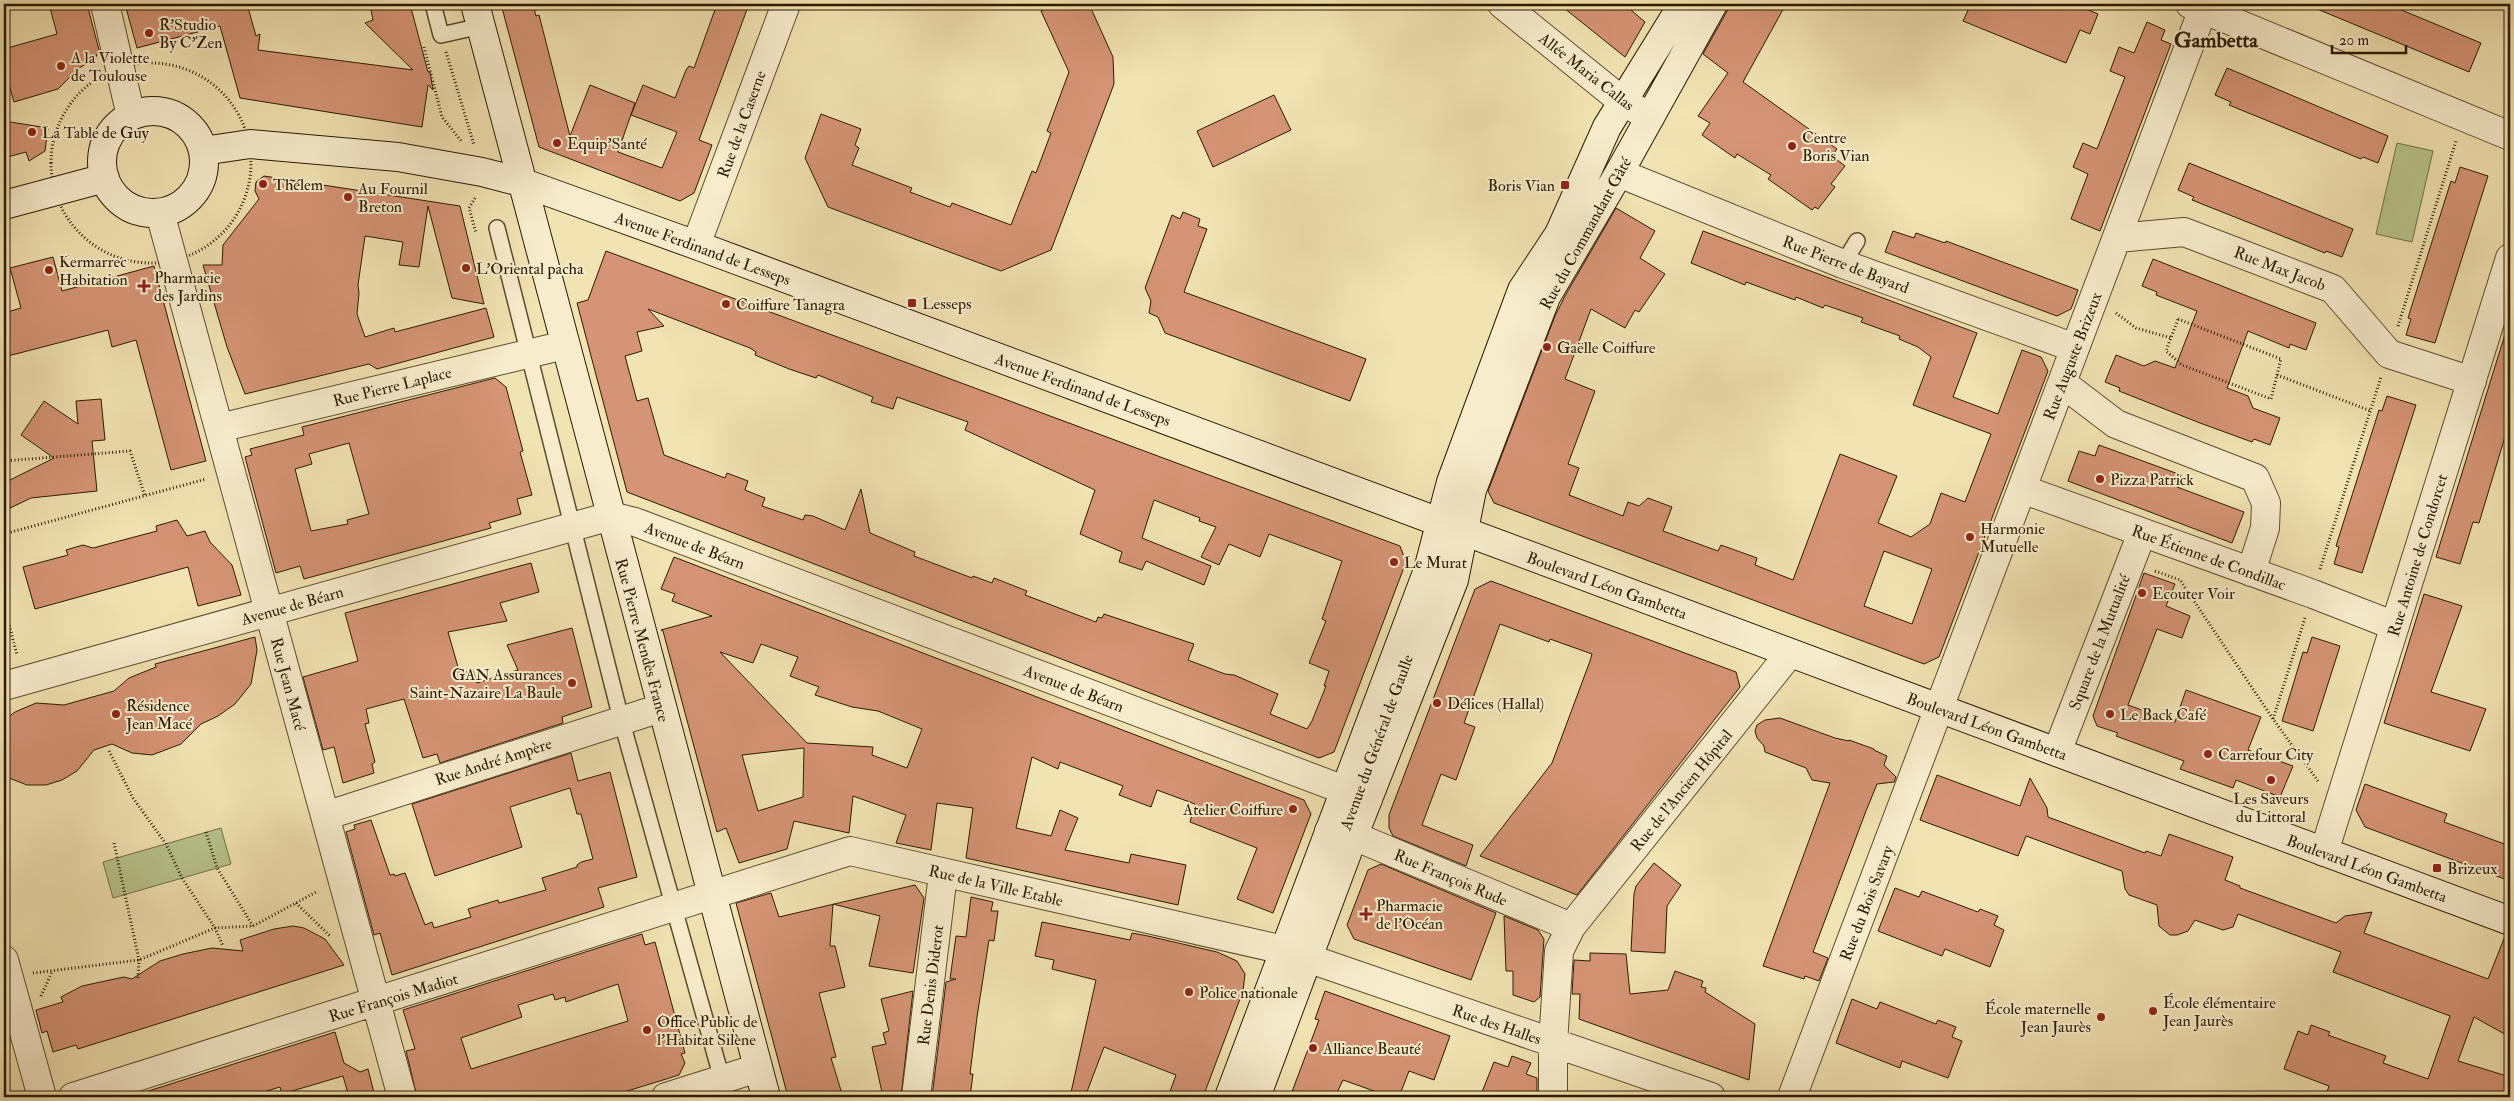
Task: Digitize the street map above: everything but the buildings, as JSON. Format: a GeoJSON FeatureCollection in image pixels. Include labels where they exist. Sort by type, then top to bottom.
{"type":"FeatureCollection","features":[{"type":"Feature","properties":{"kind":"street"},"geometry":{"type":"LineString","coordinates":[[105,4],[131,116]]}},
{"type":"Feature","properties":{"kind":"street","name":"Rue de la Caserne"},"geometry":{"type":"LineString","coordinates":[[696,245],[786,4]]}},
{"type":"Feature","properties":{"kind":"street","name":"Allée Maria Callas"},"geometry":{"type":"LineString","coordinates":[[1502,4],[1622,101],[1650,117]]}},
{"type":"Feature","properties":{"kind":"street","name":"Rue du Commandant Gâté"},"geometry":{"type":"LineString","coordinates":[[1569,238],[1607,127],[1683,4]]}},
{"type":"Feature","properties":{"kind":"street","name":"Rue du Commandant Gâté"},"geometry":{"type":"LineString","coordinates":[[1452,527],[1451,482],[1522,290],[1569,238],[1619,174],[1713,4]]}},
{"type":"Feature","properties":{"kind":"street"},"geometry":{"type":"LineString","coordinates":[[2199,5],[2510,136]]}},
{"type":"Feature","properties":{"kind":"street","name":"Rue Auguste Brizeux"},"geometry":{"type":"LineString","coordinates":[[1939,709],[2117,238],[2199,5]]}},
{"type":"Feature","properties":{"kind":"street","name":"Rue Pierre Mendès France"},"geometry":{"type":"LineString","coordinates":[[478,15],[766,1097]]}},
{"type":"Feature","properties":{"kind":"street"},"geometry":{"type":"LineString","coordinates":[[145,112],[161,112],[175,116],[193,131],[203,151],[204,168],[199,184],[189,198],[176,208],[160,213],[146,213],[122,202],[112,192],[105,178],[102,164],[104,149],[110,136],[119,124],[131,116],[145,112]]}},
{"type":"Feature","properties":{"kind":"street","name":"Avenue Ferdinand de Lesseps"},"geometry":{"type":"LineString","coordinates":[[203,151],[250,144],[398,157],[482,172],[521,182],[696,245],[1452,527]]}},
{"type":"Feature","properties":{"kind":"street","name":"Rue Pierre de Bayard"},"geometry":{"type":"LineString","coordinates":[[1619,174],[1705,198],[1850,253],[2075,348]]}},
{"type":"Feature","properties":{"kind":"street"},"geometry":{"type":"LineString","coordinates":[[4,205],[56,193],[105,178]]}},
{"type":"Feature","properties":{"kind":"street","name":"Rue Jean Macé"},"geometry":{"type":"LineString","coordinates":[[160,213],[402,1097]]}},
{"type":"Feature","properties":{"kind":"street","name":"Rue Max Jacob"},"geometry":{"type":"LineString","coordinates":[[2117,238],[2184,232],[2333,289],[2389,354]]}},
{"type":"Feature","properties":{"kind":"street","name":"Rue Antoine de Condorcet"},"geometry":{"type":"LineString","coordinates":[[2324,852],[2510,258]]}},
{"type":"Feature","properties":{"kind":"street","name":"Rue Pierre Laplace"},"geometry":{"type":"LineString","coordinates":[[219,428],[565,345]]}},
{"type":"Feature","properties":{"kind":"street"},"geometry":{"type":"LineString","coordinates":[[2389,354],[2472,381]]}},
{"type":"Feature","properties":{"kind":"street"},"geometry":{"type":"LineString","coordinates":[[2062,383],[2116,424],[2255,478],[2266,503],[2265,528],[2251,572]]}},
{"type":"Feature","properties":{"kind":"street","name":"Rue Étienne de Condillac"},"geometry":{"type":"LineString","coordinates":[[2022,489],[2395,626]]}},
{"type":"Feature","properties":{"kind":"street","name":"Avenue de Béarn"},"geometry":{"type":"LineString","coordinates":[[14,683],[611,516],[636,522],[1356,795]]}},
{"type":"Feature","properties":{"kind":"street","name":"Boulevard Léon Gambetta"},"geometry":{"type":"LineString","coordinates":[[1452,527],[2510,921]]}},
{"type":"Feature","properties":{"kind":"street","name":"Avenue du Général de Gaulle"},"geometry":{"type":"LineString","coordinates":[[1229,1097],[1295,954],[1356,795],[1428,570],[1452,527]]}},
{"type":"Feature","properties":{"kind":"street","name":"Square de la Mutualité"},"geometry":{"type":"LineString","coordinates":[[2057,752],[2142,533]]}},
{"type":"Feature","properties":{"kind":"street","name":"Rue de l'Ancien Hôpital"},"geometry":{"type":"LineString","coordinates":[[1553,1097],[1553,1043],[1559,951],[1572,927],[1790,653]]}},
{"type":"Feature","properties":{"kind":"street","name":"Rue André Ampère"},"geometry":{"type":"LineString","coordinates":[[325,816],[621,719],[661,708]]}},
{"type":"Feature","properties":{"kind":"street","name":"Rue du Bois Savary"},"geometry":{"type":"LineString","coordinates":[[1792,1097],[1939,709]]}},
{"type":"Feature","properties":{"kind":"street","name":"Rue François Rude"},"geometry":{"type":"LineString","coordinates":[[1341,834],[1572,927]]}},
{"type":"Feature","properties":{"kind":"street","name":"Rue de la Ville Etable"},"geometry":{"type":"LineString","coordinates":[[712,896],[850,851],[1295,954]]}},
{"type":"Feature","properties":{"kind":"street","name":"Rue Denis Diderot"},"geometry":{"type":"LineString","coordinates":[[916,1097],[943,874]]}},
{"type":"Feature","properties":{"kind":"street","name":"Rue François Madiot"},"geometry":{"type":"LineString","coordinates":[[73,1097],[712,896]]}},
{"type":"Feature","properties":{"kind":"street","name":"Avenue du Général de Gaulle"},"geometry":{"type":"LineString","coordinates":[[1256,1097],[1295,954]]}},
{"type":"Feature","properties":{"kind":"street","name":"Rue des Halles"},"geometry":{"type":"LineString","coordinates":[[1295,954],[1711,1097]]}},
{"type":"Feature","properties":{"kind":"street"},"geometry":{"type":"LineString","coordinates":[[4,960],[42,1097]]}},
{"type":"Feature","properties":{"kind":"street"},"geometry":{"type":"LineString","coordinates":[[666,1097],[725,1088],[758,1068]]}},
{"type":"Feature","properties":{"kind":"lane"},"geometry":{"type":"LineString","coordinates":[[433,4],[441,35],[478,15]]}},
{"type":"Feature","properties":{"kind":"lane"},"geometry":{"type":"LineString","coordinates":[[497,228],[621,719],[725,1088]]}},
{"type":"Feature","properties":{"kind":"lane"},"geometry":{"type":"LineString","coordinates":[[1243,1097],[1291,970],[1295,954]]}},
{"type":"Feature","properties":{"kind":"path"},"geometry":{"type":"LineString","coordinates":[[441,35],[482,172]]}},
{"type":"Feature","properties":{"kind":"path"},"geometry":{"type":"LineString","coordinates":[[423,42],[442,117],[467,148]]}},
{"type":"Feature","properties":{"kind":"path"},"geometry":{"type":"LineString","coordinates":[[150,62],[166,63],[202,76],[222,91],[234,106],[250,144],[251,168],[247,193],[230,225],[211,243],[185,258],[156,263],[139,263],[120,258],[91,243],[72,226],[56,193],[51,168],[53,144],[62,117],[76,96],[93,80],[120,66],[150,62]]}},
{"type":"Feature","properties":{"kind":"path"},"geometry":{"type":"LineString","coordinates":[[2273,719],[2464,117]]}},
{"type":"Feature","properties":{"kind":"path"},"geometry":{"type":"LineString","coordinates":[[2094,298],[2136,328],[2171,338]]}},
{"type":"Feature","properties":{"kind":"path"},"geometry":{"type":"LineString","coordinates":[[2178,318],[2281,359],[2271,400],[2182,365],[2166,351],[2171,338],[2178,318]]}},
{"type":"Feature","properties":{"kind":"path"},"geometry":{"type":"LineString","coordinates":[[2277,375],[2370,411]]}},
{"type":"Feature","properties":{"kind":"path"},"geometry":{"type":"LineString","coordinates":[[4,461],[130,451],[145,496]]}},
{"type":"Feature","properties":{"kind":"path"},"geometry":{"type":"LineString","coordinates":[[4,534],[231,473]]}},
{"type":"Feature","properties":{"kind":"path"},"geometry":{"type":"LineString","coordinates":[[2130,562],[2180,580],[2273,719],[2338,808]]}},
{"type":"Feature","properties":{"kind":"path"},"geometry":{"type":"LineString","coordinates":[[4,605],[14,683]]}},
{"type":"Feature","properties":{"kind":"path"},"geometry":{"type":"LineString","coordinates":[[109,751],[132,798],[166,844],[182,878],[215,928],[223,946]]}},
{"type":"Feature","properties":{"kind":"path"},"geometry":{"type":"LineString","coordinates":[[206,832],[217,868],[253,926]]}},
{"type":"Feature","properties":{"kind":"path"},"geometry":{"type":"LineString","coordinates":[[114,843],[139,960],[138,978]]}},
{"type":"Feature","properties":{"kind":"path"},"geometry":{"type":"LineString","coordinates":[[32,974],[139,960],[215,928],[253,926],[325,887]]}},
{"type":"Feature","properties":{"kind":"path"},"geometry":{"type":"LineString","coordinates":[[296,903],[335,942]]}},
{"type":"Feature","properties":{"kind":"path"},"geometry":{"type":"LineString","coordinates":[[41,997],[52,971]]}},
{"type":"Feature","properties":{"kind":"green space"},"geometry":{"type":"Polygon","coordinates":[[[2397,143],[2433,151],[2412,242],[2376,234],[2397,143]]]}},
{"type":"Feature","properties":{"kind":"green space"},"geometry":{"type":"Polygon","coordinates":[[[221,828],[231,864],[113,898],[103,862],[221,828]]]}},
{"type":"Feature","properties":{"kind":"place","name":"R'Studio By C'Zen"},"geometry":{"type":"Point","coordinates":[149,33]}},
{"type":"Feature","properties":{"kind":"place","name":"A la Violette de Toulouse"},"geometry":{"type":"Point","coordinates":[61,66]}},
{"type":"Feature","properties":{"kind":"place","name":"La Table de Guy"},"geometry":{"type":"Point","coordinates":[32,132]}},
{"type":"Feature","properties":{"kind":"place","name":"Equip'Santé"},"geometry":{"type":"Point","coordinates":[557,143]}},
{"type":"Feature","properties":{"kind":"place","name":"Centre Boris Vian"},"geometry":{"type":"Point","coordinates":[1792,146]}},
{"type":"Feature","properties":{"kind":"place","name":"Thélem"},"geometry":{"type":"Point","coordinates":[263,184]}},
{"type":"Feature","properties":{"kind":"place","name":"Boris Vian"},"geometry":{"type":"Point","coordinates":[1565,185]}},
{"type":"Feature","properties":{"kind":"place","name":"Au Fournil Breton"},"geometry":{"type":"Point","coordinates":[348,197]}},
{"type":"Feature","properties":{"kind":"place","name":"L'Oriental pacha"},"geometry":{"type":"Point","coordinates":[466,268]}},
{"type":"Feature","properties":{"kind":"place","name":"Kermarrec Habitation"},"geometry":{"type":"Point","coordinates":[49,270]}},
{"type":"Feature","properties":{"kind":"place","name":"Pharmacie des Jardins"},"geometry":{"type":"Point","coordinates":[144,286]}},
{"type":"Feature","properties":{"kind":"place","name":"Lesseps"},"geometry":{"type":"Point","coordinates":[912,303]}},
{"type":"Feature","properties":{"kind":"place","name":"Coiffure Tanagra"},"geometry":{"type":"Point","coordinates":[726,304]}},
{"type":"Feature","properties":{"kind":"place","name":"Gaëlle Coiffure"},"geometry":{"type":"Point","coordinates":[1547,347]}},
{"type":"Feature","properties":{"kind":"place","name":"Pizza Patrick"},"geometry":{"type":"Point","coordinates":[2100,479]}},
{"type":"Feature","properties":{"kind":"place","name":"Harmonie Mutuelle"},"geometry":{"type":"Point","coordinates":[1970,537]}},
{"type":"Feature","properties":{"kind":"place","name":"Le Murat"},"geometry":{"type":"Point","coordinates":[1394,562]}},
{"type":"Feature","properties":{"kind":"place","name":"Ecouter Voir"},"geometry":{"type":"Point","coordinates":[2142,593]}},
{"type":"Feature","properties":{"kind":"place","name":"GAN Assurances Saint-Nazaire La Baule"},"geometry":{"type":"Point","coordinates":[572,683]}},
{"type":"Feature","properties":{"kind":"place","name":"Délices (Hallal)"},"geometry":{"type":"Point","coordinates":[1437,703]}},
{"type":"Feature","properties":{"kind":"place","name":"Résidence Jean Macé"},"geometry":{"type":"Point","coordinates":[116,714]}},
{"type":"Feature","properties":{"kind":"place","name":"Le Back Café"},"geometry":{"type":"Point","coordinates":[2110,714]}},
{"type":"Feature","properties":{"kind":"place","name":"Carrefour City"},"geometry":{"type":"Point","coordinates":[2208,754]}},
{"type":"Feature","properties":{"kind":"place","name":"Les Saveurs du Littoral"},"geometry":{"type":"Point","coordinates":[2271,780]}},
{"type":"Feature","properties":{"kind":"place","name":"Atelier Coiffure"},"geometry":{"type":"Point","coordinates":[1293,809]}},
{"type":"Feature","properties":{"kind":"place","name":"Brizeux"},"geometry":{"type":"Point","coordinates":[2437,868]}},
{"type":"Feature","properties":{"kind":"place","name":"Pharmacie de l'Océan"},"geometry":{"type":"Point","coordinates":[1366,914]}},
{"type":"Feature","properties":{"kind":"place","name":"Police nationale"},"geometry":{"type":"Point","coordinates":[1189,992]}},
{"type":"Feature","properties":{"kind":"place","name":"École élémentaire Jean Jaurès"},"geometry":{"type":"Point","coordinates":[2153,1011]}},
{"type":"Feature","properties":{"kind":"place","name":"École maternelle Jean Jaurès"},"geometry":{"type":"Point","coordinates":[2101,1017]}},
{"type":"Feature","properties":{"kind":"place","name":"Office Public de l'Habitat Silène"},"geometry":{"type":"Point","coordinates":[647,1030]}},
{"type":"Feature","properties":{"kind":"place","name":"Alliance Beauté"},"geometry":{"type":"Point","coordinates":[1313,1048]}},
{"type":"Feature","properties":{"kind":"district","name":"Gambetta"},"geometry":{"type":"Point","coordinates":[2216,40]}}]}
